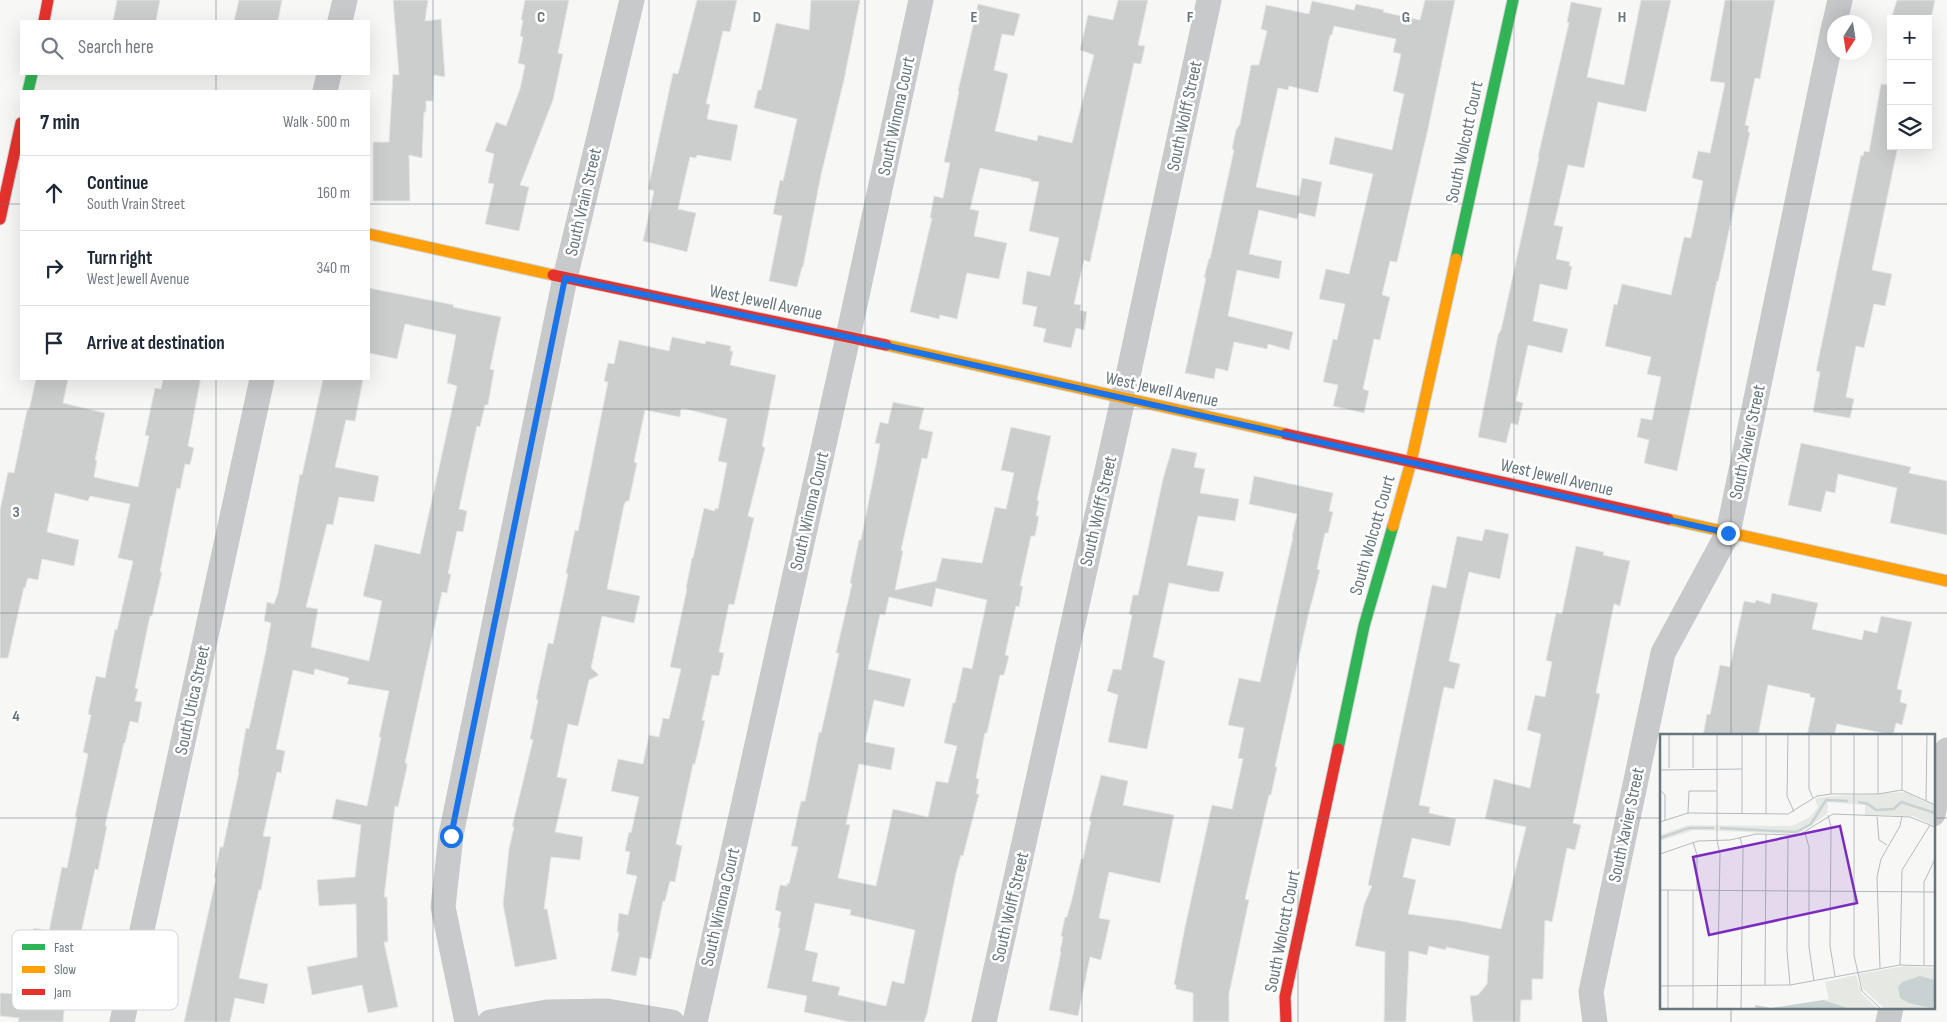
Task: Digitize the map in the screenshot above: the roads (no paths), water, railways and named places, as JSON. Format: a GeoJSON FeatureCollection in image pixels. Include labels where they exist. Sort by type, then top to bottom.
{"type":"FeatureCollection","features":[{"type":"Feature","properties":{"kind":"main road"},"geometry":{"type":"LineString","coordinates":[[44,20],[48,0]]}},
{"type":"Feature","properties":{"kind":"main road","name":"South Wolcott Court"},"geometry":{"type":"LineString","coordinates":[[1286,1022],[1285,998],[1364,626],[1411,462],[1513,0]]}},
{"type":"Feature","properties":{"kind":"main road"},"geometry":{"type":"LineString","coordinates":[[28,90],[32,75]]}},
{"type":"Feature","properties":{"kind":"main road"},"geometry":{"type":"LineString","coordinates":[[0,219],[18,157],[20,134]]}},
{"type":"Feature","properties":{"kind":"main road"},"geometry":{"type":"LineString","coordinates":[[0,153],[18,157]]}},
{"type":"Feature","properties":{"kind":"main road","name":"West Jewell Avenue"},"geometry":{"type":"LineString","coordinates":[[370,234],[565,278],[848,337],[1947,581]]}},
{"type":"Feature","properties":{"kind":"street"},"geometry":{"type":"LineString","coordinates":[[340,20],[345,0]]}},
{"type":"Feature","properties":{"kind":"street","name":"South Vrain Street"},"geometry":{"type":"LineString","coordinates":[[467,1022],[443,907],[451,836],[565,278],[632,0]]}},
{"type":"Feature","properties":{"kind":"street","name":"South Winona Court"},"geometry":{"type":"LineString","coordinates":[[694,1022],[848,337],[920,0]]}},
{"type":"Feature","properties":{"kind":"street","name":"South Wolff Street"},"geometry":{"type":"LineString","coordinates":[[984,1022],[1123,398],[1209,0]]}},
{"type":"Feature","properties":{"kind":"street","name":"South Xavier Street"},"geometry":{"type":"LineString","coordinates":[[1837,15],[1840,0]]}},
{"type":"Feature","properties":{"kind":"street","name":"South Xavier Street"},"geometry":{"type":"LineString","coordinates":[[1595,1022],[1591,992],[1663,653],[1728,533],[1827,60]]}},
{"type":"Feature","properties":{"kind":"street"},"geometry":{"type":"LineString","coordinates":[[325,90],[329,75]]}},
{"type":"Feature","properties":{"kind":"street","name":"South Utica Street"},"geometry":{"type":"LineString","coordinates":[[142,930],[262,380]]}},
{"type":"Feature","properties":{"kind":"street"},"geometry":{"type":"LineString","coordinates":[[1934,809],[1947,750]]}},
{"type":"Feature","properties":{"kind":"street"},"geometry":{"type":"LineString","coordinates":[[490,1022],[548,1012],[607,1012],[672,1022]]}}]}
